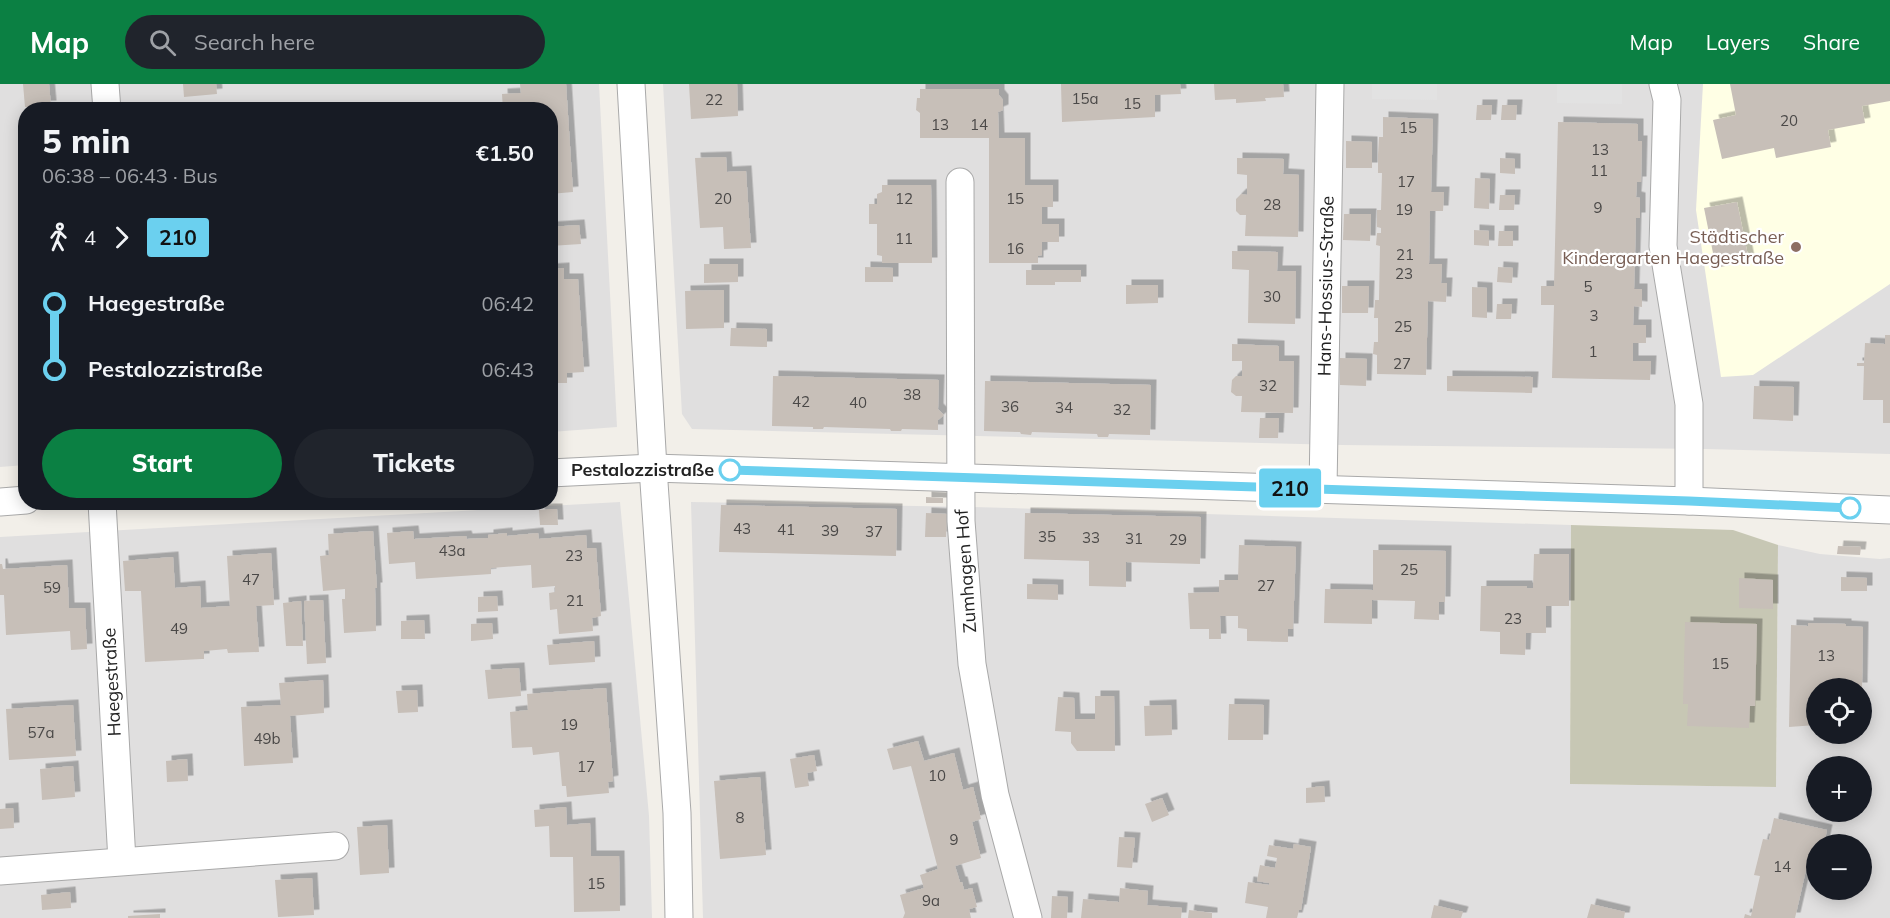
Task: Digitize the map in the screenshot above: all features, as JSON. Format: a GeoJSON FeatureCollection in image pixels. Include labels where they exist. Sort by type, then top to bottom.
{"type":"FeatureCollection","features":[{"type":"Feature","properties":{"kind":"street"},"geometry":{"type":"LineString","coordinates":[[105,84],[106,102]]}},
{"type":"Feature","properties":{"kind":"street"},"geometry":{"type":"LineString","coordinates":[[631,84],[653,468],[677,813],[679,918]]}},
{"type":"Feature","properties":{"kind":"street","name":"Hans-Hossius-Straße"},"geometry":{"type":"LineString","coordinates":[[1323,489],[1330,84]]}},
{"type":"Feature","properties":{"kind":"street"},"geometry":{"type":"LineString","coordinates":[[1662,84],[1667,100],[1663,246],[1689,404],[1689,501]]}},
{"type":"Feature","properties":{"kind":"street","name":"Zumhagen Hof"},"geometry":{"type":"LineString","coordinates":[[960,182],[962,521],[972,664],[995,795],[1028,918]]}},
{"type":"Feature","properties":{"kind":"street"},"geometry":{"type":"LineString","coordinates":[[558,473],[653,468],[1689,501],[1890,510]]}},
{"type":"Feature","properties":{"kind":"street"},"geometry":{"type":"LineString","coordinates":[[0,502],[18,501]]}},
{"type":"Feature","properties":{"kind":"street","name":"Haegestraße"},"geometry":{"type":"LineString","coordinates":[[102,510],[122,861]]}},
{"type":"Feature","properties":{"kind":"street"},"geometry":{"type":"LineString","coordinates":[[0,871],[335,846]]}},
{"type":"Feature","properties":{"kind":"shaded area"},"geometry":{"type":"Polygon","coordinates":[[[0,84],[599,84],[617,427],[558,431],[558,102],[18,102],[18,466],[0,467],[0,84]]]}},
{"type":"Feature","properties":{"kind":"shaded area"},"geometry":{"type":"Polygon","coordinates":[[[663,84],[1890,84],[1890,454],[1706,449],[1342,445],[692,429],[682,414],[663,84]]]}},
{"type":"Feature","properties":{"kind":"shaded area"},"geometry":{"type":"Polygon","coordinates":[[[1372,84],[1437,84],[1437,100],[1372,99],[1372,84]]]}},
{"type":"Feature","properties":{"kind":"shaded area"},"geometry":{"type":"Polygon","coordinates":[[[1557,84],[1622,84],[1622,104],[1557,103],[1557,84]]]}},
{"type":"Feature","properties":{"kind":"shaded area","name":"Städtischer Kindergarten Haegestraße"},"geometry":{"type":"Polygon","coordinates":[[[1703,84],[1890,84],[1890,284],[1753,375],[1721,377],[1696,210],[1703,84]]]}},
{"type":"Feature","properties":{"kind":"shaded area"},"geometry":{"type":"Polygon","coordinates":[[[620,502],[649,816],[652,918],[0,918],[0,537],[478,510],[558,510],[558,506],[620,502]]]}},
{"type":"Feature","properties":{"kind":"shaded area"},"geometry":{"type":"Polygon","coordinates":[[[691,502],[973,507],[1571,525],[1570,784],[1776,787],[1778,545],[1820,554],[1890,558],[1890,918],[703,918],[691,502]]]}},
{"type":"Feature","properties":{"kind":"shaded area"},"geometry":{"type":"Polygon","coordinates":[[[1571,525],[1733,530],[1778,545],[1776,787],[1570,784],[1571,525]]]}},
{"type":"Feature","properties":{"kind":"building"},"geometry":{"type":"Polygon","coordinates":[[[23,84],[49,84],[51,102],[25,102],[23,84]]]}},
{"type":"Feature","properties":{"kind":"building"},"geometry":{"type":"Polygon","coordinates":[[[183,84],[216,84],[217,94],[184,97],[183,84]]]}},
{"type":"Feature","properties":{"kind":"building"},"geometry":{"type":"Polygon","coordinates":[[[520,84],[566,84],[573,192],[558,193],[558,102],[502,102],[502,94],[521,93],[520,84]]]}},
{"type":"Feature","properties":{"kind":"building"},"geometry":{"type":"Polygon","coordinates":[[[689,84],[737,84],[738,116],[691,119],[689,84]]]}},
{"type":"Feature","properties":{"kind":"building"},"geometry":{"type":"Polygon","coordinates":[[[1061,84],[1180,84],[1181,94],[1155,95],[1155,117],[1062,122],[1061,84]]]}},
{"type":"Feature","properties":{"kind":"building"},"geometry":{"type":"Polygon","coordinates":[[[1214,84],[1283,84],[1284,97],[1236,103],[1236,99],[1215,100],[1214,84]]]}},
{"type":"Feature","properties":{"kind":"building"},"geometry":{"type":"Polygon","coordinates":[[[1730,84],[1890,84],[1890,101],[1862,106],[1865,123],[1828,130],[1831,147],[1776,158],[1774,148],[1722,159],[1713,120],[1736,115],[1730,84]]]}},
{"type":"Feature","properties":{"kind":"building"},"geometry":{"type":"Polygon","coordinates":[[[920,89],[999,89],[999,95],[1003,100],[1003,110],[998,112],[999,138],[1025,138],[1025,185],[1053,185],[1053,207],[1042,207],[1042,224],[1059,224],[1059,242],[1042,242],[1042,255],[1038,256],[1038,263],[989,263],[989,138],[920,138],[920,113],[916,110],[920,89]]]}},
{"type":"Feature","properties":{"kind":"building"},"geometry":{"type":"Polygon","coordinates":[[[1477,105],[1492,105],[1491,120],[1476,120],[1477,105]]]}},
{"type":"Feature","properties":{"kind":"building"},"geometry":{"type":"Polygon","coordinates":[[[1502,105],[1517,105],[1516,120],[1501,120],[1502,105]]]}},
{"type":"Feature","properties":{"kind":"building"},"geometry":{"type":"Polygon","coordinates":[[[1383,117],[1433,119],[1431,192],[1444,192],[1443,211],[1430,211],[1429,264],[1442,264],[1441,283],[1447,283],[1446,302],[1428,301],[1426,375],[1377,374],[1377,355],[1373,354],[1374,342],[1378,342],[1378,318],[1374,318],[1375,300],[1379,300],[1380,246],[1376,245],[1377,233],[1381,233],[1381,228],[1377,227],[1377,210],[1381,210],[1382,173],[1378,173],[1378,155],[1379,137],[1383,137],[1383,117]]]}},
{"type":"Feature","properties":{"kind":"building"},"geometry":{"type":"Polygon","coordinates":[[[1558,122],[1638,124],[1638,141],[1642,141],[1641,182],[1637,182],[1636,197],[1640,198],[1640,218],[1636,218],[1634,289],[1642,289],[1642,307],[1634,306],[1633,325],[1646,325],[1646,343],[1633,343],[1633,361],[1651,361],[1650,380],[1552,378],[1554,305],[1541,305],[1541,286],[1554,286],[1558,122]]]}},
{"type":"Feature","properties":{"kind":"building"},"geometry":{"type":"Polygon","coordinates":[[[1346,141],[1372,142],[1372,168],[1346,168],[1346,141]]]}},
{"type":"Feature","properties":{"kind":"building"},"geometry":{"type":"Polygon","coordinates":[[[726,157],[727,172],[746,171],[751,248],[724,249],[723,227],[700,228],[695,158],[726,157]]]}},
{"type":"Feature","properties":{"kind":"building"},"geometry":{"type":"Polygon","coordinates":[[[1237,158],[1284,159],[1283,174],[1299,175],[1298,237],[1245,236],[1246,215],[1240,215],[1236,211],[1236,199],[1241,194],[1247,195],[1247,175],[1237,174],[1237,158]]]}},
{"type":"Feature","properties":{"kind":"building"},"geometry":{"type":"Polygon","coordinates":[[[1500,158],[1515,159],[1515,174],[1500,173],[1500,158]]]}},
{"type":"Feature","properties":{"kind":"building"},"geometry":{"type":"Polygon","coordinates":[[[1475,178],[1490,179],[1489,209],[1474,208],[1475,178]]]}},
{"type":"Feature","properties":{"kind":"building"},"geometry":{"type":"Polygon","coordinates":[[[882,185],[931,185],[932,263],[882,263],[882,256],[877,255],[877,224],[869,224],[869,204],[877,204],[877,194],[882,192],[882,185]]]}},
{"type":"Feature","properties":{"kind":"building"},"geometry":{"type":"Polygon","coordinates":[[[1500,195],[1515,195],[1514,210],[1499,210],[1500,195]]]}},
{"type":"Feature","properties":{"kind":"building"},"geometry":{"type":"Polygon","coordinates":[[[1737,202],[1749,261],[1716,268],[1704,208],[1737,202]]]}},
{"type":"Feature","properties":{"kind":"building"},"geometry":{"type":"Polygon","coordinates":[[[1344,214],[1371,214],[1370,241],[1343,240],[1344,214]]]}},
{"type":"Feature","properties":{"kind":"building"},"geometry":{"type":"Polygon","coordinates":[[[579,225],[581,244],[558,245],[558,226],[579,225]]]}},
{"type":"Feature","properties":{"kind":"building"},"geometry":{"type":"Polygon","coordinates":[[[1474,230],[1489,231],[1489,246],[1474,245],[1474,230]]]}},
{"type":"Feature","properties":{"kind":"building"},"geometry":{"type":"Polygon","coordinates":[[[1499,231],[1513,231],[1513,246],[1498,246],[1499,231]]]}},
{"type":"Feature","properties":{"kind":"building"},"geometry":{"type":"Polygon","coordinates":[[[1232,251],[1278,252],[1277,271],[1296,271],[1295,324],[1248,323],[1249,270],[1232,269],[1232,251]]]}},
{"type":"Feature","properties":{"kind":"building"},"geometry":{"type":"Polygon","coordinates":[[[704,264],[738,264],[738,282],[704,283],[704,264]]]}},
{"type":"Feature","properties":{"kind":"building"},"geometry":{"type":"Polygon","coordinates":[[[865,267],[893,268],[893,282],[865,282],[865,267]]]}},
{"type":"Feature","properties":{"kind":"building"},"geometry":{"type":"Polygon","coordinates":[[[1498,267],[1513,268],[1512,283],[1497,282],[1498,267]]]}},
{"type":"Feature","properties":{"kind":"building"},"geometry":{"type":"Polygon","coordinates":[[[558,268],[564,268],[564,279],[578,279],[584,372],[567,373],[567,383],[558,383],[558,268]]]}},
{"type":"Feature","properties":{"kind":"building"},"geometry":{"type":"Polygon","coordinates":[[[1026,270],[1081,270],[1081,282],[1026,285],[1026,270]]]}},
{"type":"Feature","properties":{"kind":"building"},"geometry":{"type":"Polygon","coordinates":[[[1126,285],[1158,285],[1158,303],[1126,304],[1126,285]]]}},
{"type":"Feature","properties":{"kind":"building"},"geometry":{"type":"Polygon","coordinates":[[[1342,286],[1369,286],[1368,313],[1342,313],[1342,286]]]}},
{"type":"Feature","properties":{"kind":"building"},"geometry":{"type":"Polygon","coordinates":[[[1472,287],[1487,288],[1487,318],[1472,317],[1472,287]]]}},
{"type":"Feature","properties":{"kind":"building"},"geometry":{"type":"Polygon","coordinates":[[[724,290],[724,328],[686,329],[685,291],[724,290]]]}},
{"type":"Feature","properties":{"kind":"building"},"geometry":{"type":"Polygon","coordinates":[[[1497,304],[1512,304],[1511,319],[1496,319],[1497,304]]]}},
{"type":"Feature","properties":{"kind":"building"},"geometry":{"type":"Polygon","coordinates":[[[731,328],[767,329],[767,347],[730,346],[731,328]]]}},
{"type":"Feature","properties":{"kind":"building"},"geometry":{"type":"Polygon","coordinates":[[[1885,335],[1890,335],[1890,423],[1883,423],[1883,400],[1863,400],[1864,366],[1857,366],[1857,363],[1864,363],[1865,343],[1885,344],[1885,335]]]}},
{"type":"Feature","properties":{"kind":"building"},"geometry":{"type":"Polygon","coordinates":[[[1232,344],[1279,346],[1279,361],[1294,361],[1293,413],[1241,412],[1242,396],[1236,396],[1231,392],[1232,380],[1236,376],[1242,376],[1242,361],[1232,361],[1232,344]]]}},
{"type":"Feature","properties":{"kind":"building"},"geometry":{"type":"Polygon","coordinates":[[[1340,358],[1367,359],[1366,386],[1340,385],[1340,358]]]}},
{"type":"Feature","properties":{"kind":"building"},"geometry":{"type":"Polygon","coordinates":[[[773,376],[939,380],[938,409],[944,415],[938,420],[938,430],[891,431],[890,429],[824,427],[813,429],[813,427],[772,426],[773,376]]]}},
{"type":"Feature","properties":{"kind":"building"},"geometry":{"type":"Polygon","coordinates":[[[1447,376],[1533,377],[1532,393],[1447,391],[1447,376]]]}},
{"type":"Feature","properties":{"kind":"building"},"geometry":{"type":"Polygon","coordinates":[[[985,381],[1151,385],[1150,435],[1109,434],[1108,437],[1098,437],[1097,434],[1032,432],[1031,435],[1020,432],[984,431],[985,381]]]}},
{"type":"Feature","properties":{"kind":"building"},"geometry":{"type":"Polygon","coordinates":[[[1754,386],[1794,387],[1793,421],[1753,419],[1754,386]]]}},
{"type":"Feature","properties":{"kind":"building"},"geometry":{"type":"Polygon","coordinates":[[[1260,418],[1279,418],[1278,438],[1259,438],[1260,418]]]}},
{"type":"Feature","properties":{"kind":"building"},"geometry":{"type":"Polygon","coordinates":[[[926,497],[943,498],[943,503],[926,503],[926,497]]]}},
{"type":"Feature","properties":{"kind":"building"},"geometry":{"type":"Polygon","coordinates":[[[721,505],[897,509],[896,556],[719,552],[721,505]]]}},
{"type":"Feature","properties":{"kind":"building"},"geometry":{"type":"Polygon","coordinates":[[[539,510],[557,510],[558,525],[540,525],[539,510]]]}},
{"type":"Feature","properties":{"kind":"building"},"geometry":{"type":"Polygon","coordinates":[[[926,513],[947,514],[946,537],[925,537],[926,513]]]}},
{"type":"Feature","properties":{"kind":"building"},"geometry":{"type":"Polygon","coordinates":[[[1025,513],[1201,517],[1200,564],[1126,562],[1126,587],[1089,586],[1089,561],[1024,559],[1025,513]]]}},
{"type":"Feature","properties":{"kind":"building"},"geometry":{"type":"Polygon","coordinates":[[[373,531],[377,588],[375,588],[376,631],[344,633],[342,599],[345,599],[345,589],[323,591],[320,556],[329,555],[328,534],[373,531]]]}},
{"type":"Feature","properties":{"kind":"building"},"geometry":{"type":"Polygon","coordinates":[[[413,531],[414,539],[466,536],[467,539],[488,538],[488,535],[507,533],[507,536],[538,533],[539,539],[586,535],[587,548],[596,548],[601,616],[592,618],[593,631],[559,634],[557,609],[550,610],[549,593],[555,592],[555,586],[532,588],[531,565],[491,568],[491,574],[416,579],[415,562],[389,564],[387,533],[413,531]]]}},
{"type":"Feature","properties":{"kind":"building"},"geometry":{"type":"Polygon","coordinates":[[[1239,545],[1296,547],[1293,629],[1288,629],[1288,642],[1247,641],[1247,629],[1238,628],[1238,616],[1220,616],[1221,639],[1209,639],[1209,629],[1190,629],[1188,593],[1219,592],[1219,580],[1238,580],[1239,545]]]}},
{"type":"Feature","properties":{"kind":"building"},"geometry":{"type":"Polygon","coordinates":[[[1838,546],[1861,547],[1860,555],[1837,554],[1838,546]]]}},
{"type":"Feature","properties":{"kind":"building"},"geometry":{"type":"Polygon","coordinates":[[[1373,550],[1446,551],[1445,602],[1439,602],[1439,620],[1414,619],[1415,601],[1372,600],[1372,624],[1324,623],[1325,589],[1373,590],[1373,550]]]}},
{"type":"Feature","properties":{"kind":"building"},"geometry":{"type":"Polygon","coordinates":[[[271,553],[274,605],[256,606],[259,652],[228,653],[227,649],[204,651],[204,659],[145,662],[141,591],[125,591],[123,561],[173,557],[175,588],[200,586],[201,608],[230,606],[227,556],[271,553]]]}},
{"type":"Feature","properties":{"kind":"building"},"geometry":{"type":"Polygon","coordinates":[[[1534,554],[1569,554],[1569,606],[1546,606],[1546,633],[1526,633],[1525,655],[1500,654],[1500,632],[1480,631],[1481,586],[1533,588],[1534,554]]]}},
{"type":"Feature","properties":{"kind":"building"},"geometry":{"type":"Polygon","coordinates":[[[0,564],[3,569],[67,565],[69,608],[85,608],[87,649],[71,650],[70,631],[6,635],[4,595],[0,595],[0,564]]]}},
{"type":"Feature","properties":{"kind":"building"},"geometry":{"type":"Polygon","coordinates":[[[1841,577],[1867,578],[1867,591],[1841,591],[1841,577]]]}},
{"type":"Feature","properties":{"kind":"building"},"geometry":{"type":"Polygon","coordinates":[[[1739,578],[1773,580],[1773,609],[1739,608],[1739,578]]]}},
{"type":"Feature","properties":{"kind":"building"},"geometry":{"type":"Polygon","coordinates":[[[1027,584],[1058,585],[1058,600],[1027,599],[1027,584]]]}},
{"type":"Feature","properties":{"kind":"building"},"geometry":{"type":"Polygon","coordinates":[[[497,596],[498,611],[478,612],[478,597],[497,596]]]}},
{"type":"Feature","properties":{"kind":"building"},"geometry":{"type":"Polygon","coordinates":[[[323,600],[326,663],[307,664],[304,601],[323,600]]]}},
{"type":"Feature","properties":{"kind":"building"},"geometry":{"type":"Polygon","coordinates":[[[301,601],[303,646],[286,646],[283,603],[301,601]]]}},
{"type":"Feature","properties":{"kind":"building"},"geometry":{"type":"Polygon","coordinates":[[[424,620],[425,639],[401,639],[401,621],[424,620]]]}},
{"type":"Feature","properties":{"kind":"building"},"geometry":{"type":"Polygon","coordinates":[[[1685,622],[1757,624],[1755,706],[1750,706],[1749,728],[1687,726],[1688,704],[1683,704],[1685,622]]]}},
{"type":"Feature","properties":{"kind":"building"},"geometry":{"type":"Polygon","coordinates":[[[492,623],[493,639],[471,641],[471,624],[492,623]]]}},
{"type":"Feature","properties":{"kind":"building"},"geometry":{"type":"Polygon","coordinates":[[[1808,623],[1863,627],[1862,678],[1806,678],[1806,726],[1789,727],[1791,625],[1808,626],[1808,623]]]}},
{"type":"Feature","properties":{"kind":"building"},"geometry":{"type":"Polygon","coordinates":[[[594,641],[595,662],[549,665],[547,645],[594,641]]]}},
{"type":"Feature","properties":{"kind":"building"},"geometry":{"type":"Polygon","coordinates":[[[519,668],[521,696],[488,699],[485,670],[519,668]]]}},
{"type":"Feature","properties":{"kind":"building"},"geometry":{"type":"Polygon","coordinates":[[[323,680],[324,713],[290,716],[293,763],[244,766],[241,707],[281,705],[279,683],[323,680]]]}},
{"type":"Feature","properties":{"kind":"building"},"geometry":{"type":"Polygon","coordinates":[[[606,688],[613,781],[608,782],[609,793],[567,797],[566,786],[562,786],[559,752],[533,755],[532,747],[512,748],[510,712],[528,710],[527,694],[606,688]]]}},
{"type":"Feature","properties":{"kind":"building"},"geometry":{"type":"Polygon","coordinates":[[[417,690],[418,712],[398,713],[396,691],[417,690]]]}},
{"type":"Feature","properties":{"kind":"building"},"geometry":{"type":"Polygon","coordinates":[[[1095,696],[1114,696],[1115,751],[1077,751],[1071,743],[1071,732],[1055,731],[1058,697],[1074,698],[1075,719],[1095,719],[1095,696]]]}},
{"type":"Feature","properties":{"kind":"building"},"geometry":{"type":"Polygon","coordinates":[[[1229,704],[1264,705],[1263,740],[1228,740],[1229,704]]]}},
{"type":"Feature","properties":{"kind":"building"},"geometry":{"type":"Polygon","coordinates":[[[73,705],[76,756],[9,760],[6,709],[73,705]]]}},
{"type":"Feature","properties":{"kind":"building"},"geometry":{"type":"Polygon","coordinates":[[[1171,705],[1172,735],[1145,736],[1144,706],[1171,705]]]}},
{"type":"Feature","properties":{"kind":"building"},"geometry":{"type":"Polygon","coordinates":[[[918,741],[924,761],[954,753],[963,790],[973,787],[981,819],[972,822],[981,858],[955,866],[964,890],[972,888],[977,907],[969,909],[971,918],[903,918],[905,913],[900,895],[924,888],[920,875],[938,869],[911,766],[893,770],[887,749],[918,741]]]}},
{"type":"Feature","properties":{"kind":"building"},"geometry":{"type":"Polygon","coordinates":[[[814,755],[817,771],[807,773],[809,786],[795,788],[790,759],[814,755]]]}},
{"type":"Feature","properties":{"kind":"building"},"geometry":{"type":"Polygon","coordinates":[[[187,759],[188,781],[167,782],[166,761],[187,759]]]}},
{"type":"Feature","properties":{"kind":"building"},"geometry":{"type":"Polygon","coordinates":[[[73,766],[75,797],[42,800],[40,769],[73,766]]]}},
{"type":"Feature","properties":{"kind":"building"},"geometry":{"type":"Polygon","coordinates":[[[760,777],[766,855],[720,859],[714,781],[760,777]]]}},
{"type":"Feature","properties":{"kind":"building"},"geometry":{"type":"Polygon","coordinates":[[[1324,786],[1325,802],[1306,803],[1306,788],[1324,786]]]}},
{"type":"Feature","properties":{"kind":"building"},"geometry":{"type":"Polygon","coordinates":[[[1162,798],[1169,815],[1152,822],[1145,804],[1162,798]]]}},
{"type":"Feature","properties":{"kind":"building"},"geometry":{"type":"Polygon","coordinates":[[[566,807],[567,825],[590,823],[591,856],[619,856],[620,911],[574,912],[573,857],[550,857],[549,826],[535,827],[534,810],[566,807]]]}},
{"type":"Feature","properties":{"kind":"building"},"geometry":{"type":"Polygon","coordinates":[[[13,808],[14,828],[0,829],[0,809],[13,808]]]}},
{"type":"Feature","properties":{"kind":"building"},"geometry":{"type":"Polygon","coordinates":[[[1774,818],[1827,830],[1826,834],[1806,834],[1806,870],[1795,918],[1744,918],[1745,914],[1751,916],[1760,876],[1754,875],[1763,839],[1769,840],[1774,818]]]}},
{"type":"Feature","properties":{"kind":"building"},"geometry":{"type":"Polygon","coordinates":[[[387,825],[389,873],[360,875],[357,827],[387,825]]]}},
{"type":"Feature","properties":{"kind":"building"},"geometry":{"type":"Polygon","coordinates":[[[1119,837],[1135,838],[1132,868],[1117,867],[1119,837]]]}},
{"type":"Feature","properties":{"kind":"building"},"geometry":{"type":"Polygon","coordinates":[[[1294,844],[1311,847],[1301,910],[1297,918],[1266,918],[1268,907],[1245,903],[1248,882],[1269,885],[1269,883],[1257,881],[1260,865],[1275,868],[1277,858],[1267,856],[1269,845],[1293,849],[1294,844]]]}},
{"type":"Feature","properties":{"kind":"building"},"geometry":{"type":"Polygon","coordinates":[[[312,878],[314,915],[278,917],[275,880],[312,878]]]}},
{"type":"Feature","properties":{"kind":"building"},"geometry":{"type":"Polygon","coordinates":[[[1120,888],[1148,891],[1147,905],[1182,908],[1181,918],[1081,918],[1083,899],[1119,902],[1120,888]]]}},
{"type":"Feature","properties":{"kind":"building"},"geometry":{"type":"Polygon","coordinates":[[[70,892],[71,908],[42,910],[41,895],[70,892]]]}},
{"type":"Feature","properties":{"kind":"building"},"geometry":{"type":"Polygon","coordinates":[[[1052,896],[1068,897],[1067,918],[1051,918],[1052,896]]]}},
{"type":"Feature","properties":{"kind":"building"},"geometry":{"type":"Polygon","coordinates":[[[1591,904],[1625,912],[1624,918],[1587,918],[1591,904]]]}},
{"type":"Feature","properties":{"kind":"building"},"geometry":{"type":"Polygon","coordinates":[[[1434,905],[1463,912],[1461,918],[1431,918],[1434,905]]]}},
{"type":"Feature","properties":{"kind":"building"},"geometry":{"type":"Polygon","coordinates":[[[1189,910],[1212,913],[1212,918],[1188,918],[1189,910]]]}},
{"type":"Feature","properties":{"kind":"building"},"geometry":{"type":"Polygon","coordinates":[[[160,914],[160,918],[128,918],[128,916],[160,914]]]}},
{"type":"Feature","properties":{"kind":"bus line","name":"210"},"geometry":{"type":"LineString","coordinates":[[730,470],[1850,508]]}},
{"type":"Feature","properties":{"kind":"place","name":"Städtischer Kindergarten Haegestraße"},"geometry":{"type":"Point","coordinates":[1796,247]}},
{"type":"Feature","properties":{"kind":"place","name":"Pestalozzistraße"},"geometry":{"type":"Point","coordinates":[730,470]}}]}
